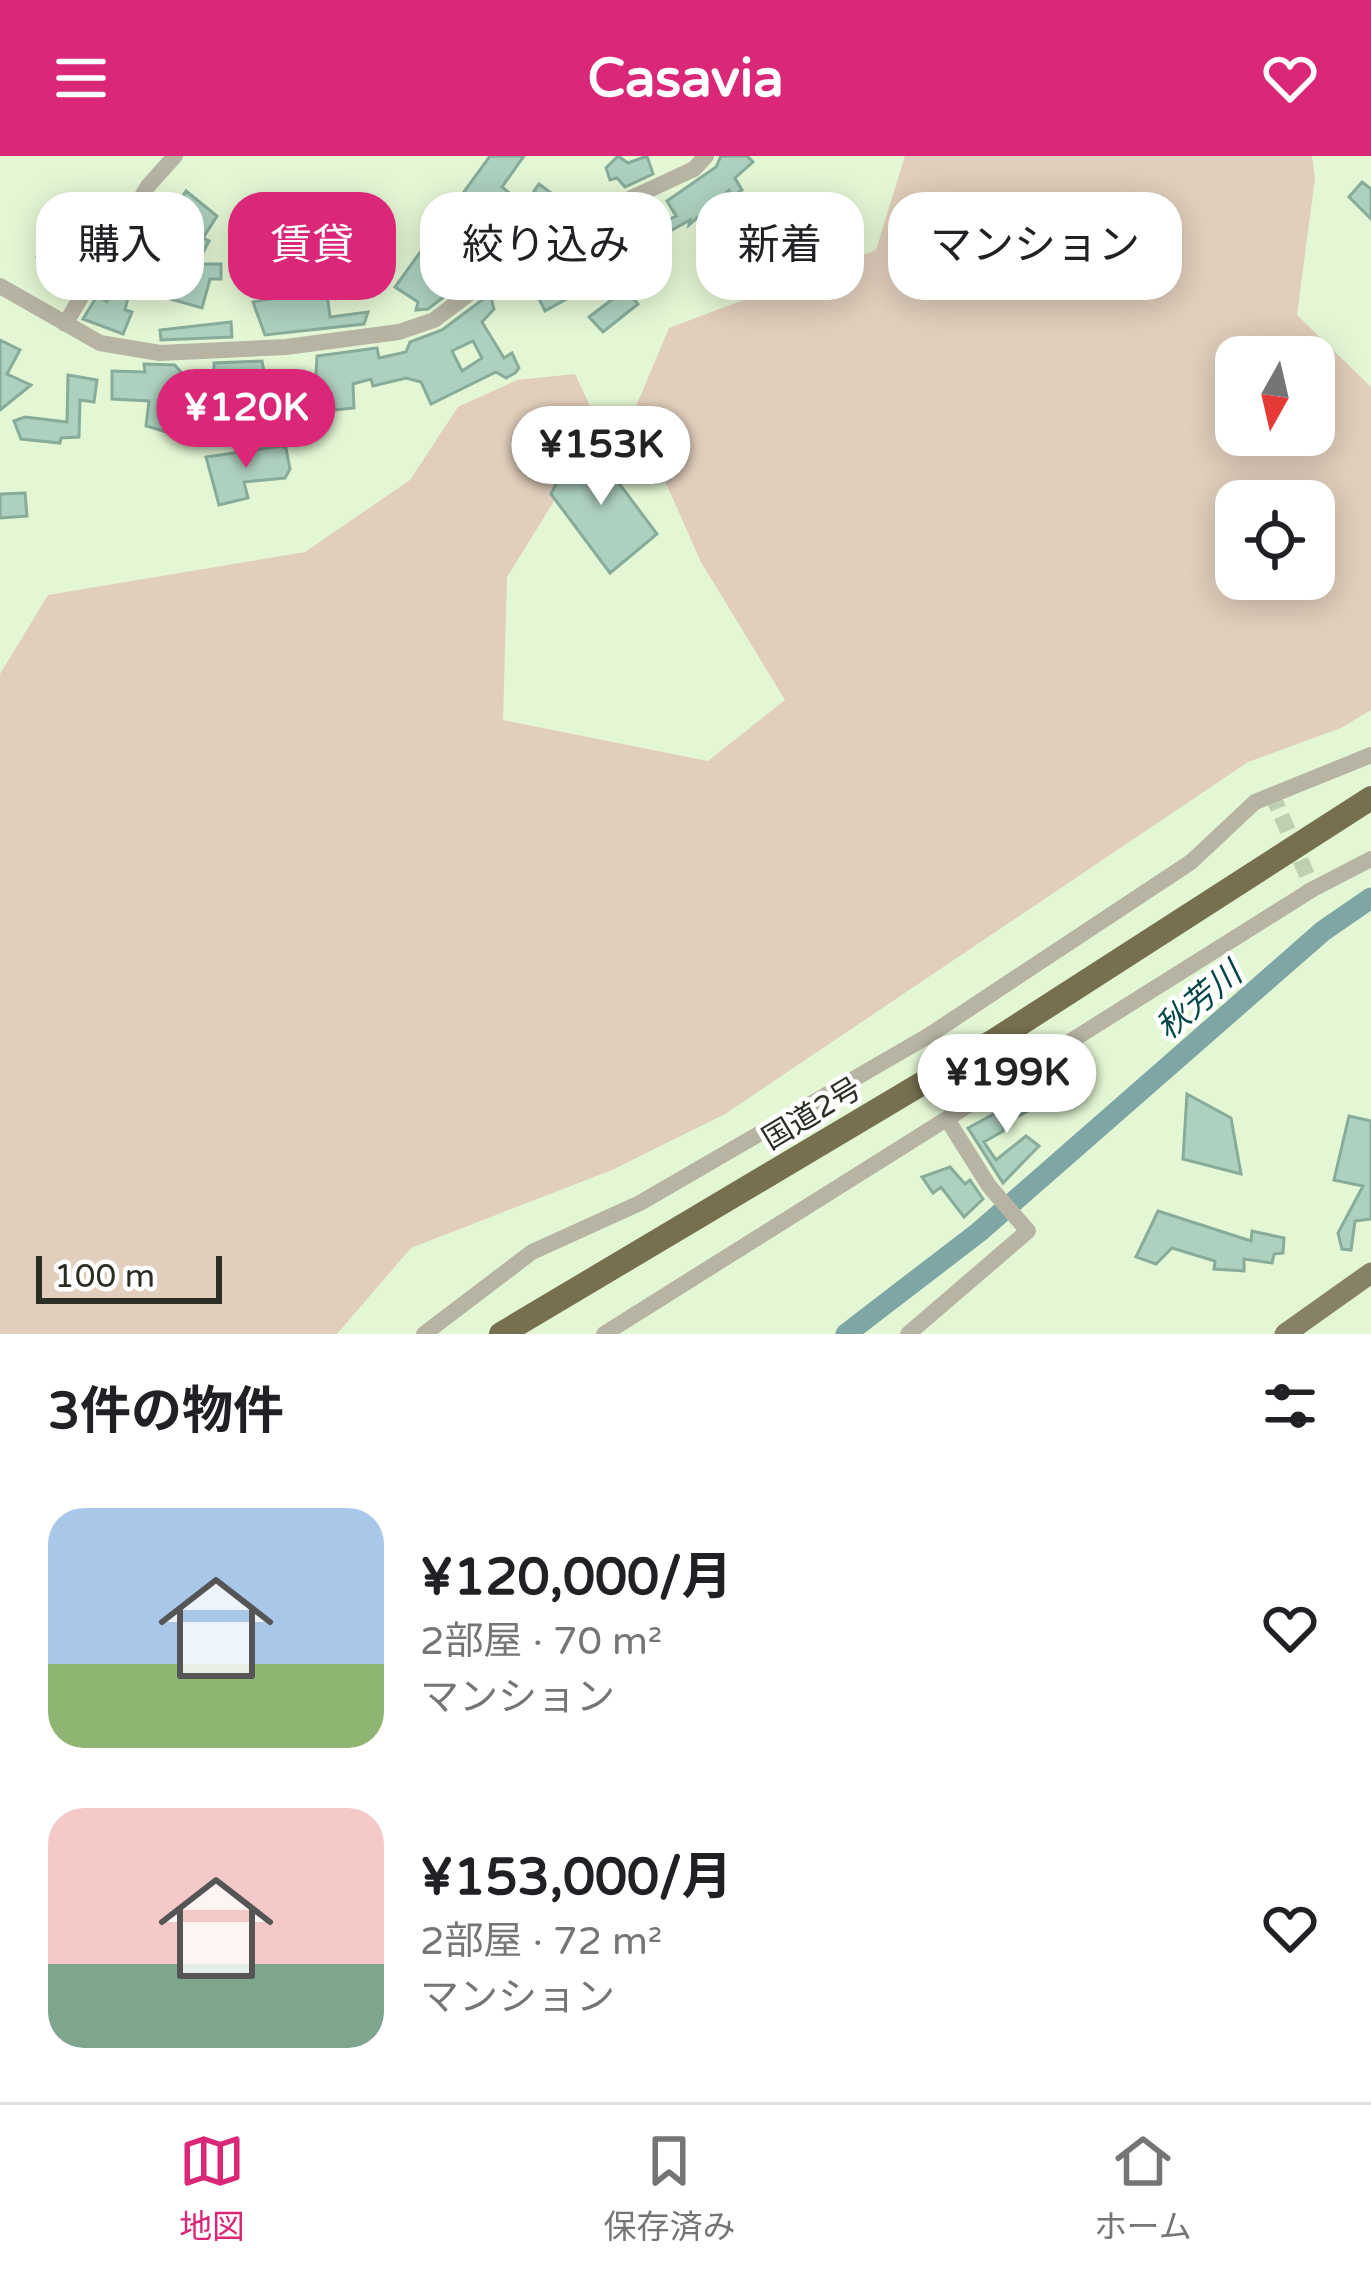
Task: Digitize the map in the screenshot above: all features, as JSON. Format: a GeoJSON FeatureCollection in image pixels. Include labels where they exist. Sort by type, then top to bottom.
{"type":"FeatureCollection","features":[{"type":"Feature","properties":{"kind":"highway","name":"国道2号"},"geometry":{"type":"LineString","coordinates":[[501,1334],[995,1040],[1371,797]]}},
{"type":"Feature","properties":{"kind":"main road"},"geometry":{"type":"LineString","coordinates":[[1285,1334],[1371,1273]]}},
{"type":"Feature","properties":{"kind":"street"},"geometry":{"type":"LineString","coordinates":[[65,324],[148,186],[175,156]]}},
{"type":"Feature","properties":{"kind":"street"},"geometry":{"type":"LineString","coordinates":[[0,286],[100,344],[160,353],[286,347],[422,328],[466,291],[538,266],[625,201],[694,169],[706,156]]}},
{"type":"Feature","properties":{"kind":"street"},"geometry":{"type":"LineString","coordinates":[[424,1334],[532,1252],[640,1202],[928,1036],[1191,862],[1255,802],[1371,755]]}},
{"type":"Feature","properties":{"kind":"street"},"geometry":{"type":"LineString","coordinates":[[604,1334],[1371,859]]}},
{"type":"Feature","properties":{"kind":"street"},"geometry":{"type":"LineString","coordinates":[[908,1334],[1028,1231],[989,1186],[947,1119]]}},
{"type":"Feature","properties":{"kind":"shaded area"},"geometry":{"type":"Polygon","coordinates":[[[905,156],[1312,156],[1315,178],[1297,315],[1319,336],[1215,336],[1215,456],[1335,456],[1335,352],[1371,387],[1371,710],[1341,728],[1248,762],[725,1114],[612,1170],[411,1248],[337,1334],[0,1334],[0,674],[48,595],[305,552],[410,480],[458,407],[517,380],[575,374],[600,427],[507,577],[503,720],[708,761],[785,700],[701,562],[634,411],[669,328],[743,300],[864,300],[864,255],[876,250],[888,211],[888,300],[1182,300],[1182,192],[894,192],[905,156]]]}},
{"type":"Feature","properties":{"kind":"building"},"geometry":{"type":"Polygon","coordinates":[[[490,156],[524,156],[502,187],[508,192],[464,192],[490,156]]]}},
{"type":"Feature","properties":{"kind":"building"},"geometry":{"type":"Polygon","coordinates":[[[618,156],[628,163],[647,156],[653,174],[625,187],[617,178],[610,180],[606,168],[618,156]]]}},
{"type":"Feature","properties":{"kind":"building"},"geometry":{"type":"Polygon","coordinates":[[[721,156],[747,156],[753,162],[735,178],[742,190],[696,192],[696,219],[672,230],[676,216],[672,198],[716,167],[721,156]]]}},
{"type":"Feature","properties":{"kind":"building"},"geometry":{"type":"Polygon","coordinates":[[[1362,182],[1371,189],[1371,219],[1349,197],[1362,182]]]}},
{"type":"Feature","properties":{"kind":"building"},"geometry":{"type":"Polygon","coordinates":[[[204,206],[217,216],[204,236],[204,206]]]}},
{"type":"Feature","properties":{"kind":"building"},"geometry":{"type":"Polygon","coordinates":[[[420,253],[420,300],[440,300],[428,309],[416,310],[418,302],[396,286],[420,253]]]}},
{"type":"Feature","properties":{"kind":"building"},"geometry":{"type":"Polygon","coordinates":[[[204,264],[221,264],[221,279],[210,279],[202,308],[174,300],[204,300],[204,264]]]}},
{"type":"Feature","properties":{"kind":"building"},"geometry":{"type":"Polygon","coordinates":[[[95,300],[128,300],[125,310],[132,312],[123,334],[83,319],[95,300]]]}},
{"type":"Feature","properties":{"kind":"building"},"geometry":{"type":"Polygon","coordinates":[[[328,300],[330,317],[368,312],[364,324],[265,335],[253,302],[328,300]]]}},
{"type":"Feature","properties":{"kind":"building"},"geometry":{"type":"Polygon","coordinates":[[[482,300],[492,300],[494,309],[482,322],[504,358],[512,353],[519,368],[506,378],[496,372],[431,404],[421,382],[406,378],[373,386],[371,379],[353,384],[354,408],[314,412],[317,356],[377,348],[379,358],[406,352],[410,342],[442,330],[482,300]],[[473,341],[452,351],[462,371],[482,358],[473,341]]]}},
{"type":"Feature","properties":{"kind":"building"},"geometry":{"type":"Polygon","coordinates":[[[540,300],[565,300],[545,311],[540,300]]]}},
{"type":"Feature","properties":{"kind":"building"},"geometry":{"type":"Polygon","coordinates":[[[611,300],[638,304],[603,332],[589,317],[611,300]]]}},
{"type":"Feature","properties":{"kind":"building"},"geometry":{"type":"Polygon","coordinates":[[[231,322],[232,337],[161,340],[160,330],[231,322]]]}},
{"type":"Feature","properties":{"kind":"building"},"geometry":{"type":"Polygon","coordinates":[[[0,340],[20,350],[7,374],[31,385],[0,410],[0,340]]]}},
{"type":"Feature","properties":{"kind":"building"},"geometry":{"type":"Polygon","coordinates":[[[262,361],[269,397],[226,408],[227,415],[195,413],[191,381],[214,381],[214,363],[262,361]]]}},
{"type":"Feature","properties":{"kind":"building"},"geometry":{"type":"Polygon","coordinates":[[[144,364],[175,365],[188,381],[180,436],[146,426],[149,401],[112,399],[112,371],[145,372],[144,364]]]}},
{"type":"Feature","properties":{"kind":"building"},"geometry":{"type":"Polygon","coordinates":[[[68,375],[97,380],[94,402],[80,400],[79,437],[61,438],[60,443],[21,439],[14,421],[25,417],[67,422],[68,375]]]}},
{"type":"Feature","properties":{"kind":"building"},"geometry":{"type":"Polygon","coordinates":[[[585,438],[657,534],[610,573],[551,494],[573,450],[585,438]]]}},
{"type":"Feature","properties":{"kind":"building"},"geometry":{"type":"Polygon","coordinates":[[[286,448],[290,469],[285,478],[244,482],[248,498],[219,505],[206,457],[286,448]]]}},
{"type":"Feature","properties":{"kind":"building"},"geometry":{"type":"Polygon","coordinates":[[[25,493],[27,516],[0,518],[0,494],[25,493]]]}},
{"type":"Feature","properties":{"kind":"building"},"geometry":{"type":"Polygon","coordinates":[[[1040,1089],[1044,1103],[1004,1123],[1003,1131],[984,1142],[996,1160],[1026,1136],[1039,1146],[1003,1183],[968,1128],[1040,1089]]]}},
{"type":"Feature","properties":{"kind":"building"},"geometry":{"type":"Polygon","coordinates":[[[1187,1094],[1231,1118],[1241,1174],[1183,1159],[1187,1094]]]}},
{"type":"Feature","properties":{"kind":"building"},"geometry":{"type":"Polygon","coordinates":[[[1349,1116],[1371,1121],[1371,1219],[1355,1221],[1351,1250],[1342,1249],[1338,1233],[1363,1186],[1334,1180],[1349,1116]]]}},
{"type":"Feature","properties":{"kind":"building"},"geometry":{"type":"Polygon","coordinates":[[[950,1167],[965,1184],[970,1180],[983,1199],[964,1217],[941,1187],[933,1193],[922,1177],[950,1167]]]}},
{"type":"Feature","properties":{"kind":"building"},"geometry":{"type":"Polygon","coordinates":[[[1158,1211],[1251,1241],[1252,1231],[1284,1238],[1283,1253],[1274,1254],[1272,1263],[1244,1259],[1244,1271],[1214,1269],[1215,1261],[1172,1248],[1156,1264],[1136,1257],[1158,1211]]]}},
{"type":"Feature","properties":{"kind":"waterway","name":"秋芳川"},"geometry":{"type":"LineString","coordinates":[[846,1334],[979,1232],[1323,931],[1371,898]]}},
{"type":"Feature","properties":{"kind":"tunnel"},"geometry":{"type":"LineString","coordinates":[[1272,794],[1313,889]]}}]}
